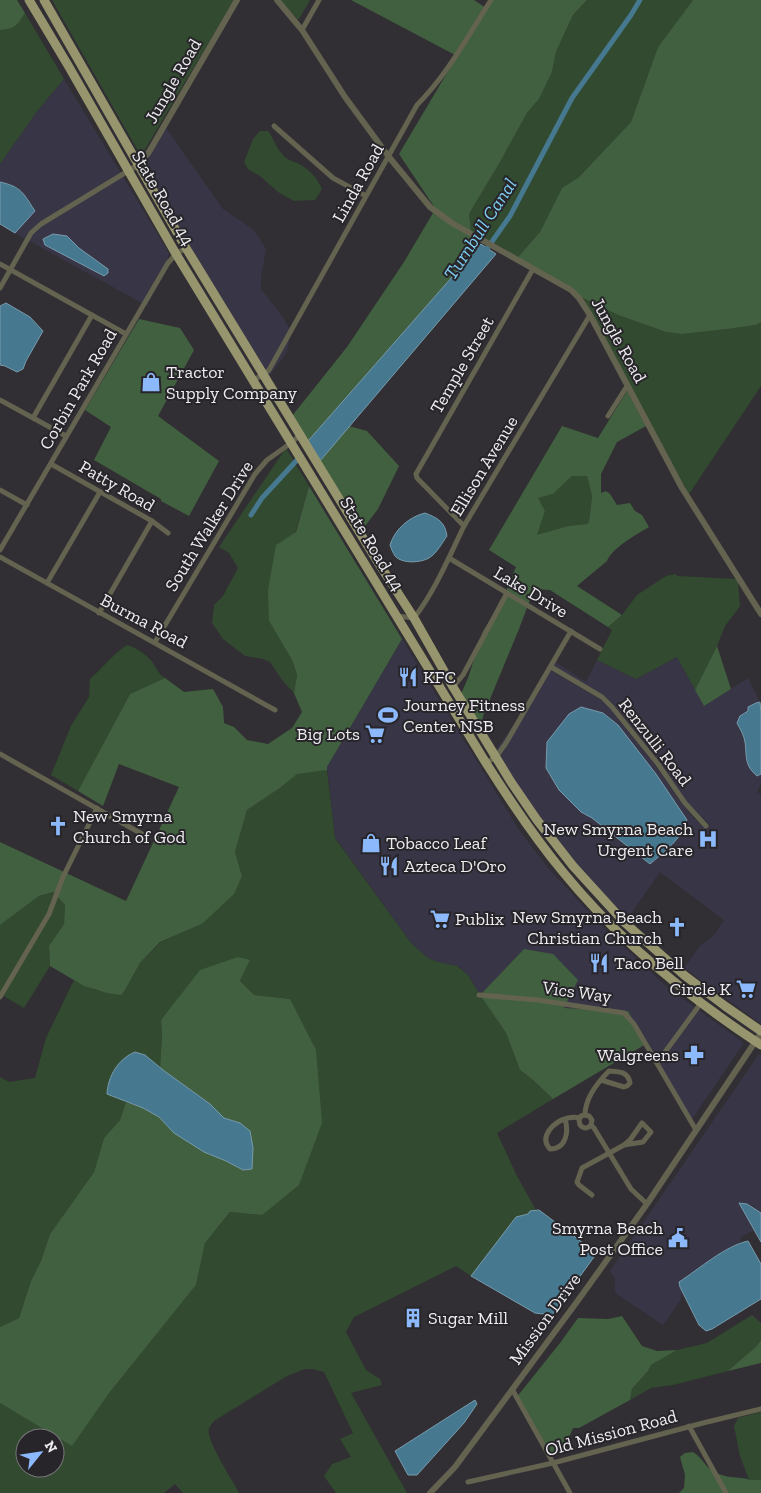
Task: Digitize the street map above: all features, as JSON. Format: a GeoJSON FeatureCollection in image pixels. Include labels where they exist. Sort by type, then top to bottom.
{"type":"FeatureCollection","features":[{"type":"Feature","properties":{"kind":"main road","name":"State Road 44"},"geometry":{"type":"LineString","coordinates":[[29,0],[176,254],[486,763],[523,820],[589,902],[640,952],[701,1003],[758,1043]]}},
{"type":"Feature","properties":{"kind":"main road","name":"State Road 44"},"geometry":{"type":"LineString","coordinates":[[44,0],[186,248],[374,556],[414,618],[496,757],[537,820],[601,898],[645,941],[701,988],[761,1032]]}},
{"type":"Feature","properties":{"kind":"main road"},"geometry":{"type":"LineString","coordinates":[[364,563],[374,556]]}},
{"type":"Feature","properties":{"kind":"main road"},"geometry":{"type":"LineString","coordinates":[[589,902],[603,910],[637,944],[645,941]]}},
{"type":"Feature","properties":{"kind":"main road"},"geometry":{"type":"LineString","coordinates":[[640,952],[648,950],[686,982],[701,988]]}},
{"type":"Feature","properties":{"kind":"street","name":"Jungle Road"},"geometry":{"type":"LineString","coordinates":[[128,171],[138,165],[149,152],[237,0]]}},
{"type":"Feature","properties":{"kind":"street","name":"Jungle Road"},"geometry":{"type":"LineString","coordinates":[[277,0],[302,30],[345,97],[388,157],[430,208],[452,223],[571,290],[579,298],[590,315],[682,488],[761,614]]}},
{"type":"Feature","properties":{"kind":"street"},"geometry":{"type":"LineString","coordinates":[[302,30],[319,0]]}},
{"type":"Feature","properties":{"kind":"street","name":"Linda Road"},"geometry":{"type":"LineString","coordinates":[[264,375],[273,364],[417,105],[428,94],[444,72],[491,0]]}},
{"type":"Feature","properties":{"kind":"street"},"geometry":{"type":"LineString","coordinates":[[274,126],[332,178],[366,196]]}},
{"type":"Feature","properties":{"kind":"street"},"geometry":{"type":"LineString","coordinates":[[0,288],[31,233],[41,224],[128,171]]}},
{"type":"Feature","properties":{"kind":"street","name":"Corbin Park Road"},"geometry":{"type":"LineString","coordinates":[[0,550],[168,263],[176,254],[186,248]]}},
{"type":"Feature","properties":{"kind":"street"},"geometry":{"type":"LineString","coordinates":[[0,264],[126,334]]}},
{"type":"Feature","properties":{"kind":"street","name":"Temple Street"},"geometry":{"type":"LineString","coordinates":[[464,526],[416,476],[533,269]]}},
{"type":"Feature","properties":{"kind":"street"},"geometry":{"type":"LineString","coordinates":[[33,418],[92,315]]}},
{"type":"Feature","properties":{"kind":"street","name":"Ellison Avenue"},"geometry":{"type":"LineString","coordinates":[[414,618],[422,608],[464,526],[590,315]]}},
{"type":"Feature","properties":{"kind":"street"},"geometry":{"type":"LineString","coordinates":[[253,380],[264,375]]}},
{"type":"Feature","properties":{"kind":"street"},"geometry":{"type":"LineString","coordinates":[[608,416],[627,386]]}},
{"type":"Feature","properties":{"kind":"street"},"geometry":{"type":"LineString","coordinates":[[0,400],[66,436]]}},
{"type":"Feature","properties":{"kind":"street","name":"South Walker Drive"},"geometry":{"type":"LineString","coordinates":[[155,642],[255,474],[267,460],[300,435]]}},
{"type":"Feature","properties":{"kind":"street","name":"Patty Road"},"geometry":{"type":"LineString","coordinates":[[51,464],[152,521],[168,533]]}},
{"type":"Feature","properties":{"kind":"street"},"geometry":{"type":"LineString","coordinates":[[0,490],[27,505]]}},
{"type":"Feature","properties":{"kind":"street"},"geometry":{"type":"LineString","coordinates":[[47,584],[100,492]]}},
{"type":"Feature","properties":{"kind":"street"},"geometry":{"type":"LineString","coordinates":[[99,613],[152,521]]}},
{"type":"Feature","properties":{"kind":"street","name":"Burma Road"},"geometry":{"type":"LineString","coordinates":[[0,557],[275,710]]}},
{"type":"Feature","properties":{"kind":"street","name":"Lake Drive"},"geometry":{"type":"LineString","coordinates":[[449,558],[600,649]]}},
{"type":"Feature","properties":{"kind":"street"},"geometry":{"type":"LineString","coordinates":[[454,687],[463,675],[507,593]]}},
{"type":"Feature","properties":{"kind":"street"},"geometry":{"type":"LineString","coordinates":[[397,616],[414,618]]}},
{"type":"Feature","properties":{"kind":"street"},"geometry":{"type":"LineString","coordinates":[[486,763],[496,757],[506,743],[571,631]]}},
{"type":"Feature","properties":{"kind":"street","name":"Renzulli Road"},"geometry":{"type":"LineString","coordinates":[[550,667],[602,697],[612,706],[658,764],[685,804],[706,826]]}},
{"type":"Feature","properties":{"kind":"street"},"geometry":{"type":"LineString","coordinates":[[0,754],[142,834]]}},
{"type":"Feature","properties":{"kind":"street"},"geometry":{"type":"LineString","coordinates":[[0,997],[48,914],[97,808]]}},
{"type":"Feature","properties":{"kind":"street"},"geometry":{"type":"LineString","coordinates":[[564,873],[573,866]]}},
{"type":"Feature","properties":{"kind":"street","name":"Vics Way"},"geometry":{"type":"LineString","coordinates":[[479,996],[538,1000],[624,1013],[634,1024],[696,1130]]}},
{"type":"Feature","properties":{"kind":"street"},"geometry":{"type":"LineString","coordinates":[[657,1063],[701,1003]]}},
{"type":"Feature","properties":{"kind":"street","name":"Mission Drive"},"geometry":{"type":"LineString","coordinates":[[430,1493],[455,1467],[579,1300],[758,1043],[761,1032]]}},
{"type":"Feature","properties":{"kind":"street"},"geometry":{"type":"LineString","coordinates":[[591,1125],[587,1128],[579,1123],[588,1098],[601,1080],[609,1071],[624,1072],[630,1083],[624,1088],[601,1080]]}},
{"type":"Feature","properties":{"kind":"street"},"geometry":{"type":"LineString","coordinates":[[565,1119],[567,1128],[564,1140],[558,1148],[550,1150],[546,1143],[548,1131],[554,1125],[565,1119],[572,1117],[582,1116],[591,1118],[591,1125],[631,1189],[646,1204]]}},
{"type":"Feature","properties":{"kind":"street"},"geometry":{"type":"LineString","coordinates":[[592,1195],[577,1182],[580,1173],[585,1167],[624,1145],[642,1123],[651,1132],[643,1142],[624,1145]]}},
{"type":"Feature","properties":{"kind":"street"},"geometry":{"type":"LineString","coordinates":[[512,1389],[570,1493]]}},
{"type":"Feature","properties":{"kind":"street","name":"Old Mission Road"},"geometry":{"type":"LineString","coordinates":[[468,1482],[761,1409]]}},
{"type":"Feature","properties":{"kind":"street"},"geometry":{"type":"LineString","coordinates":[[689,1426],[726,1493]]}},
{"type":"Feature","properties":{"kind":"shaded area"},"geometry":{"type":"Polygon","coordinates":[[[64,79],[169,253],[165,270],[147,306],[15,233],[35,211],[20,190],[0,182],[0,164],[38,110],[64,79]]]}},
{"type":"Feature","properties":{"kind":"shaded area"},"geometry":{"type":"Polygon","coordinates":[[[166,128],[223,209],[254,230],[266,249],[261,289],[291,331],[287,352],[269,377],[151,183],[144,163],[166,128]]]}},
{"type":"Feature","properties":{"kind":"shaded area"},"geometry":{"type":"Polygon","coordinates":[[[402,639],[519,830],[549,869],[602,926],[667,987],[744,1043],[690,1122],[628,1012],[564,1008],[524,949],[480,995],[468,975],[458,966],[428,958],[411,943],[335,837],[327,767],[402,639]]]}},
{"type":"Feature","properties":{"kind":"shaded area"},"geometry":{"type":"Polygon","coordinates":[[[677,657],[704,706],[748,678],[760,702],[756,703],[737,723],[745,742],[746,759],[757,776],[761,774],[761,784],[757,792],[761,794],[761,1024],[684,968],[699,947],[716,933],[724,920],[660,872],[628,918],[583,873],[550,833],[495,751],[513,727],[548,669],[600,699],[610,708],[655,765],[683,805],[706,829],[710,825],[687,802],[660,762],[614,705],[604,695],[551,665],[554,661],[586,682],[597,660],[636,679],[677,657]],[[581,707],[547,742],[572,802],[581,812],[592,818],[633,745],[618,725],[604,713],[581,707]]]}},
{"type":"Feature","properties":{"kind":"shaded area"},"geometry":{"type":"Polygon","coordinates":[[[759,1054],[761,1055],[761,1213],[747,1204],[739,1203],[755,1230],[741,1237],[739,1244],[708,1261],[679,1282],[682,1292],[680,1301],[663,1325],[615,1293],[615,1279],[610,1271],[759,1054]]]}},
{"type":"Feature","properties":{"kind":"green space"},"geometry":{"type":"Polygon","coordinates":[[[0,0],[17,0],[25,13],[18,24],[12,28],[0,30],[0,0]]]}},
{"type":"Feature","properties":{"kind":"green space"},"geometry":{"type":"Polygon","coordinates":[[[52,0],[234,0],[141,156],[52,0]]]}},
{"type":"Feature","properties":{"kind":"green space"},"geometry":{"type":"Polygon","coordinates":[[[280,0],[310,0],[299,19],[297,19],[280,0]]]}},
{"type":"Feature","properties":{"kind":"green space"},"geometry":{"type":"Polygon","coordinates":[[[351,0],[474,0],[486,8],[490,0],[587,0],[573,15],[556,52],[552,72],[539,99],[527,113],[469,214],[471,231],[435,208],[399,154],[457,56],[351,0]]]}},
{"type":"Feature","properties":{"kind":"green space"},"geometry":{"type":"Polygon","coordinates":[[[587,0],[693,0],[658,47],[631,122],[579,177],[562,188],[540,232],[518,257],[471,231],[469,214],[527,113],[539,99],[552,72],[556,52],[573,15],[587,0]]]}},
{"type":"Feature","properties":{"kind":"green space"},"geometry":{"type":"Polygon","coordinates":[[[693,0],[761,0],[761,322],[756,325],[682,334],[666,332],[618,315],[581,297],[518,257],[540,232],[562,188],[579,177],[631,122],[658,47],[693,0]]]}},
{"type":"Feature","properties":{"kind":"green space"},"geometry":{"type":"Polygon","coordinates":[[[25,13],[64,79],[38,110],[0,164],[0,30],[15,26],[25,13]]]}},
{"type":"Feature","properties":{"kind":"green space"},"geometry":{"type":"Polygon","coordinates":[[[260,131],[268,131],[287,159],[312,173],[322,189],[315,200],[294,201],[278,192],[260,176],[248,169],[244,162],[253,139],[260,131]]]}},
{"type":"Feature","properties":{"kind":"green space"},"geometry":{"type":"Polygon","coordinates":[[[433,213],[474,238],[479,246],[308,441],[292,416],[347,347],[404,262],[433,213]]]}},
{"type":"Feature","properties":{"kind":"green space"},"geometry":{"type":"Polygon","coordinates":[[[581,297],[618,315],[666,332],[682,334],[756,325],[761,322],[761,386],[689,494],[581,297]]]}},
{"type":"Feature","properties":{"kind":"green space"},"geometry":{"type":"Polygon","coordinates":[[[139,319],[180,328],[194,350],[158,416],[219,461],[189,516],[94,460],[111,427],[85,410],[139,319]]]}},
{"type":"Feature","properties":{"kind":"green space"},"geometry":{"type":"Polygon","coordinates":[[[627,391],[646,426],[617,442],[601,474],[601,493],[606,491],[610,494],[617,505],[630,503],[635,511],[642,515],[649,527],[619,546],[607,561],[577,586],[622,615],[608,627],[550,590],[534,589],[483,716],[482,728],[461,694],[483,631],[501,604],[516,567],[489,550],[562,426],[598,438],[627,391]],[[572,476],[553,494],[538,498],[545,511],[537,535],[589,522],[592,496],[587,476],[572,476]]]}},
{"type":"Feature","properties":{"kind":"green space"},"geometry":{"type":"Polygon","coordinates":[[[349,426],[367,431],[399,466],[378,509],[362,530],[320,461],[349,426]]]}},
{"type":"Feature","properties":{"kind":"green space"},"geometry":{"type":"Polygon","coordinates":[[[286,448],[309,486],[269,621],[292,660],[297,676],[294,693],[282,680],[270,662],[245,656],[223,639],[212,623],[214,605],[223,596],[238,568],[229,553],[219,547],[286,448]]]}},
{"type":"Feature","properties":{"kind":"green space"},"geometry":{"type":"Polygon","coordinates":[[[572,476],[587,476],[592,496],[589,522],[536,536],[545,511],[537,498],[553,494],[572,476]]]}},
{"type":"Feature","properties":{"kind":"green space"},"geometry":{"type":"Polygon","coordinates":[[[309,486],[402,639],[327,770],[297,774],[247,810],[235,852],[242,876],[234,894],[202,924],[160,942],[140,963],[121,995],[84,986],[50,966],[49,946],[64,924],[65,905],[53,892],[39,896],[0,925],[0,842],[126,901],[179,787],[119,764],[103,806],[78,791],[130,694],[165,678],[184,692],[213,689],[223,707],[224,723],[234,727],[247,740],[268,744],[292,728],[302,712],[294,693],[297,675],[292,660],[269,621],[268,590],[276,545],[296,532],[309,486]]]}},
{"type":"Feature","properties":{"kind":"green space"},"geometry":{"type":"Polygon","coordinates":[[[676,574],[677,576],[736,579],[738,582],[740,606],[725,626],[695,690],[677,657],[636,679],[597,660],[612,630],[608,627],[622,615],[637,595],[666,576],[676,574]]]}},
{"type":"Feature","properties":{"kind":"green space"},"geometry":{"type":"Polygon","coordinates":[[[127,645],[144,654],[165,678],[130,694],[78,791],[51,775],[71,726],[89,697],[90,679],[127,645]]]}},
{"type":"Feature","properties":{"kind":"green space"},"geometry":{"type":"Polygon","coordinates":[[[717,646],[731,689],[704,706],[695,690],[717,646]]]}},
{"type":"Feature","properties":{"kind":"green space"},"geometry":{"type":"Polygon","coordinates":[[[327,770],[335,838],[411,943],[428,958],[457,966],[468,975],[506,1033],[520,1070],[553,1099],[497,1133],[517,1176],[536,1210],[516,1217],[471,1276],[456,1266],[354,1317],[346,1332],[366,1370],[380,1379],[382,1385],[351,1393],[407,1493],[336,1493],[324,1476],[332,1464],[351,1457],[340,1439],[353,1433],[324,1372],[305,1369],[287,1376],[214,1421],[209,1428],[215,1450],[239,1493],[183,1493],[175,1484],[164,1493],[0,1493],[0,1403],[43,1428],[15,1428],[15,1478],[65,1478],[65,1441],[72,1445],[110,1392],[196,1285],[205,1243],[230,1212],[262,1215],[290,999],[253,995],[240,981],[250,960],[161,1019],[160,1068],[145,1055],[123,1101],[126,1102],[120,1120],[104,1138],[94,1172],[50,1234],[41,1261],[31,1281],[19,1318],[0,1327],[0,1077],[9,1082],[35,1078],[46,1038],[74,980],[97,990],[121,994],[140,963],[161,942],[202,924],[242,876],[235,852],[247,810],[280,788],[297,773],[327,770]]]}},
{"type":"Feature","properties":{"kind":"green space"},"geometry":{"type":"Polygon","coordinates":[[[53,892],[65,905],[64,924],[49,946],[50,966],[24,1008],[0,994],[0,925],[39,896],[53,892]]]}},
{"type":"Feature","properties":{"kind":"green space"},"geometry":{"type":"Polygon","coordinates":[[[524,949],[553,954],[578,980],[564,1008],[628,1011],[646,1044],[553,1099],[520,1070],[506,1033],[480,995],[524,949]]]}},
{"type":"Feature","properties":{"kind":"green space"},"geometry":{"type":"Polygon","coordinates":[[[238,957],[250,960],[240,981],[254,995],[290,999],[316,1050],[322,1123],[299,1185],[262,1215],[230,1212],[205,1243],[196,1285],[110,1392],[72,1446],[65,1442],[65,1428],[42,1428],[0,1403],[0,1327],[19,1318],[31,1281],[41,1261],[50,1234],[94,1172],[104,1138],[120,1120],[126,1102],[143,1108],[159,1117],[174,1133],[226,1161],[243,1170],[252,1169],[252,1161],[240,1123],[224,1118],[210,1104],[160,1068],[161,1020],[200,970],[238,957]]]}},
{"type":"Feature","properties":{"kind":"green space"},"geometry":{"type":"Polygon","coordinates":[[[752,1315],[761,1323],[761,1340],[752,1353],[731,1369],[673,1385],[651,1388],[630,1400],[632,1389],[651,1365],[677,1350],[707,1343],[752,1315]]]}},
{"type":"Feature","properties":{"kind":"green space"},"geometry":{"type":"Polygon","coordinates":[[[622,1316],[642,1346],[657,1351],[677,1350],[651,1365],[632,1389],[630,1400],[579,1428],[573,1428],[562,1454],[551,1455],[516,1398],[578,1318],[608,1319],[622,1316]]]}},
{"type":"Feature","properties":{"kind":"green space"},"geometry":{"type":"Polygon","coordinates":[[[761,1340],[761,1363],[728,1371],[757,1346],[761,1340]]]}},
{"type":"Feature","properties":{"kind":"green space"},"geometry":{"type":"Polygon","coordinates":[[[761,1412],[761,1480],[749,1480],[740,1456],[734,1426],[738,1418],[761,1412]]]}},
{"type":"Feature","properties":{"kind":"green space"},"geometry":{"type":"Polygon","coordinates":[[[693,1452],[710,1469],[718,1474],[749,1480],[761,1480],[761,1493],[679,1493],[684,1488],[685,1475],[680,1457],[685,1453],[693,1452]]]}},
{"type":"Feature","properties":{"kind":"water"},"geometry":{"type":"Polygon","coordinates":[[[0,182],[18,189],[35,211],[15,233],[0,224],[0,182]]]}},
{"type":"Feature","properties":{"kind":"water"},"geometry":{"type":"Polygon","coordinates":[[[53,234],[67,236],[79,248],[108,269],[108,273],[104,276],[45,245],[43,239],[53,234]]]}},
{"type":"Feature","properties":{"kind":"water"},"geometry":{"type":"Polygon","coordinates":[[[481,244],[496,254],[320,461],[308,441],[481,244]]]}},
{"type":"Feature","properties":{"kind":"water"},"geometry":{"type":"Polygon","coordinates":[[[6,303],[30,317],[43,331],[23,369],[17,372],[0,365],[0,306],[6,303]]]}},
{"type":"Feature","properties":{"kind":"water"},"geometry":{"type":"Polygon","coordinates":[[[425,513],[440,521],[445,527],[447,536],[437,551],[429,558],[411,562],[398,559],[390,545],[392,539],[403,524],[425,513]]]}},
{"type":"Feature","properties":{"kind":"water"},"geometry":{"type":"Polygon","coordinates":[[[760,702],[761,774],[757,776],[748,764],[744,739],[737,723],[740,716],[748,711],[748,707],[760,702]]]}},
{"type":"Feature","properties":{"kind":"water"},"geometry":{"type":"Polygon","coordinates":[[[581,707],[603,713],[618,725],[656,774],[687,820],[677,839],[650,864],[592,818],[581,812],[559,790],[546,768],[547,742],[569,714],[581,707]]]}},
{"type":"Feature","properties":{"kind":"water"},"geometry":{"type":"Polygon","coordinates":[[[135,1052],[145,1055],[210,1104],[224,1118],[240,1123],[250,1131],[253,1148],[252,1169],[243,1170],[204,1152],[174,1133],[159,1117],[143,1108],[107,1094],[109,1081],[115,1069],[124,1059],[135,1052]]]}},
{"type":"Feature","properties":{"kind":"water"},"geometry":{"type":"Polygon","coordinates":[[[739,1203],[747,1204],[761,1213],[761,1242],[739,1203]]]}},
{"type":"Feature","properties":{"kind":"water"},"geometry":{"type":"Polygon","coordinates":[[[539,1210],[587,1246],[588,1253],[594,1257],[552,1315],[535,1313],[471,1276],[516,1217],[528,1214],[530,1211],[539,1210]]]}},
{"type":"Feature","properties":{"kind":"water"},"geometry":{"type":"Polygon","coordinates":[[[748,1241],[761,1264],[761,1299],[706,1331],[699,1325],[679,1282],[721,1253],[748,1241]]]}},
{"type":"Feature","properties":{"kind":"water"},"geometry":{"type":"Polygon","coordinates":[[[475,1400],[477,1404],[464,1423],[417,1475],[408,1475],[395,1451],[475,1400]]]}},
{"type":"Feature","properties":{"kind":"waterway","name":"Turnbull Canal"},"geometry":{"type":"LineString","coordinates":[[484,253],[510,216],[572,98],[640,0]]}},
{"type":"Feature","properties":{"kind":"waterway"},"geometry":{"type":"LineString","coordinates":[[251,515],[262,498],[297,460]]}},
{"type":"Feature","properties":{"kind":"place","name":"Tractor Supply Company"},"geometry":{"type":"Point","coordinates":[151,382]}},
{"type":"Feature","properties":{"kind":"place","name":"KFC"},"geometry":{"type":"Point","coordinates":[408,677]}},
{"type":"Feature","properties":{"kind":"place","name":"Journey Fitness Center NSB"},"geometry":{"type":"Point","coordinates":[388,715]}},
{"type":"Feature","properties":{"kind":"place","name":"Big Lots"},"geometry":{"type":"Point","coordinates":[375,734]}},
{"type":"Feature","properties":{"kind":"place","name":"New Smyrna Church of God"},"geometry":{"type":"Point","coordinates":[58,826]}},
{"type":"Feature","properties":{"kind":"place","name":"New Smyrna Beach Urgent Care"},"geometry":{"type":"Point","coordinates":[708,839]}},
{"type":"Feature","properties":{"kind":"place","name":"Tobacco Leaf"},"geometry":{"type":"Point","coordinates":[371,843]}},
{"type":"Feature","properties":{"kind":"place","name":"Azteca D'Oro"},"geometry":{"type":"Point","coordinates":[389,866]}},
{"type":"Feature","properties":{"kind":"place","name":"Publix"},"geometry":{"type":"Point","coordinates":[440,919]}},
{"type":"Feature","properties":{"kind":"place","name":"New Smyrna Beach Christian Church"},"geometry":{"type":"Point","coordinates":[677,927]}},
{"type":"Feature","properties":{"kind":"place","name":"Taco Bell"},"geometry":{"type":"Point","coordinates":[599,963]}},
{"type":"Feature","properties":{"kind":"place","name":"Circle K"},"geometry":{"type":"Point","coordinates":[746,989]}},
{"type":"Feature","properties":{"kind":"place","name":"Walgreens"},"geometry":{"type":"Point","coordinates":[694,1055]}},
{"type":"Feature","properties":{"kind":"place","name":"Smyrna Beach Post Office"},"geometry":{"type":"Point","coordinates":[678,1238]}},
{"type":"Feature","properties":{"kind":"place","name":"Sugar Mill"},"geometry":{"type":"Point","coordinates":[413,1318]}}]}
